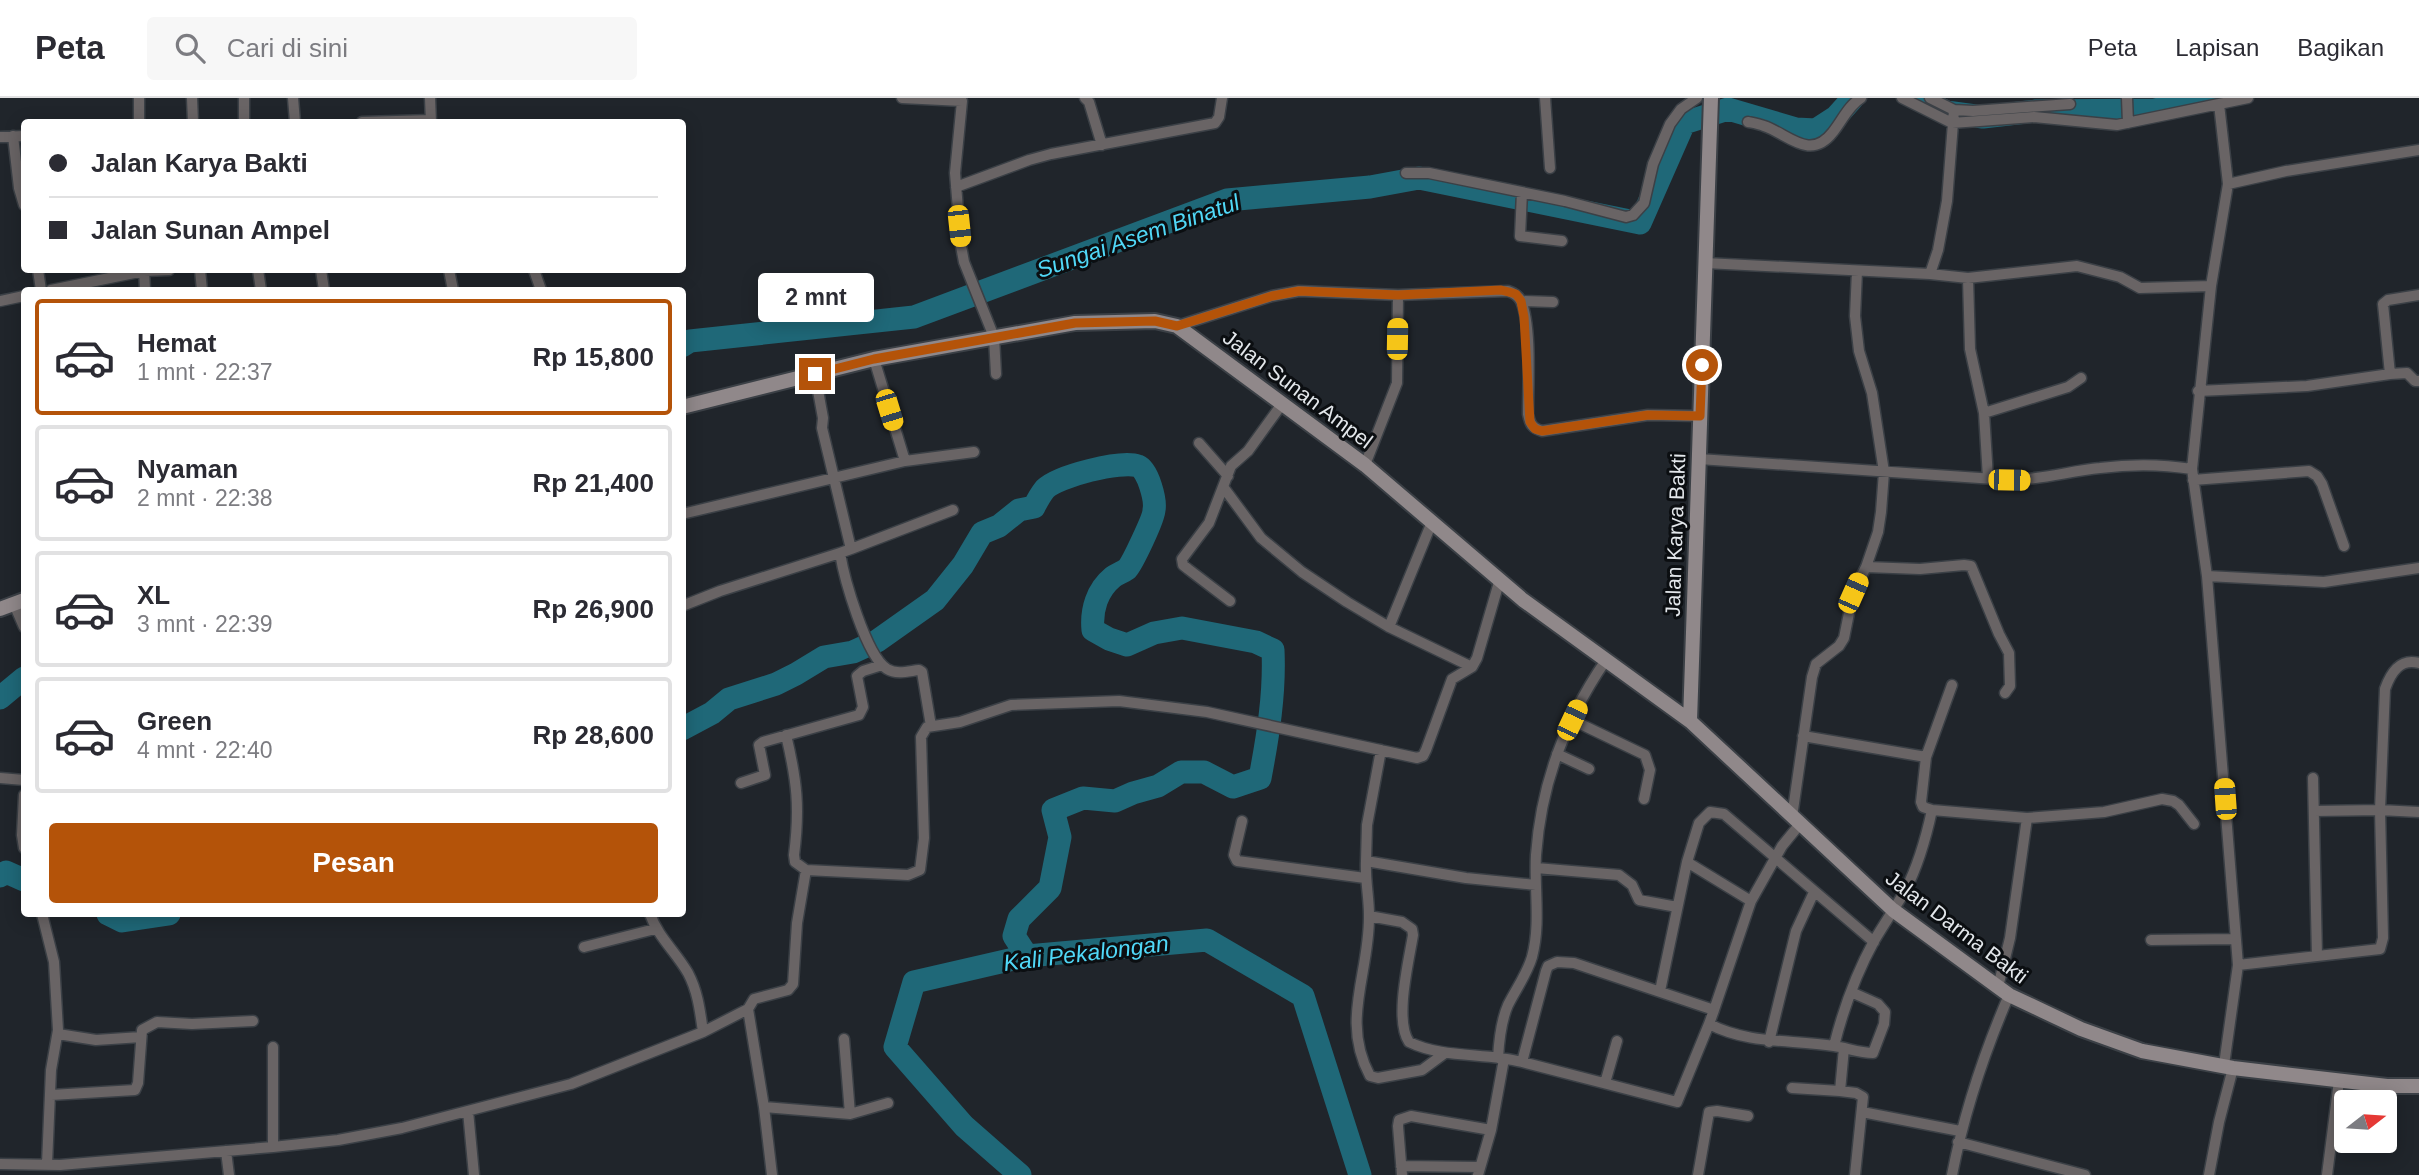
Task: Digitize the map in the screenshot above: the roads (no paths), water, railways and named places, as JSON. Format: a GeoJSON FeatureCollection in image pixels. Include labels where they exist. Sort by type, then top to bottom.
{"type":"FeatureCollection","features":[{"type":"Feature","properties":{"kind":"street"},"geometry":{"type":"LineString","coordinates":[[138,98],[139,119]]}},
{"type":"Feature","properties":{"kind":"street"},"geometry":{"type":"LineString","coordinates":[[192,98],[193,119]]}},
{"type":"Feature","properties":{"kind":"street"},"geometry":{"type":"LineString","coordinates":[[244,98],[244,119]]}},
{"type":"Feature","properties":{"kind":"street"},"geometry":{"type":"LineString","coordinates":[[293,98],[295,119]]}},
{"type":"Feature","properties":{"kind":"street"},"geometry":{"type":"LineString","coordinates":[[430,98],[431,119]]}},
{"type":"Feature","properties":{"kind":"street"},"geometry":{"type":"LineString","coordinates":[[902,98],[963,99],[955,166],[964,262],[994,337],[996,374]]}},
{"type":"Feature","properties":{"kind":"street"},"geometry":{"type":"LineString","coordinates":[[1085,98],[1089,102],[1102,145]]}},
{"type":"Feature","properties":{"kind":"street"},"geometry":{"type":"LineString","coordinates":[[956,187],[1029,160],[1215,123],[1219,117],[1222,98]]}},
{"type":"Feature","properties":{"kind":"street"},"geometry":{"type":"LineString","coordinates":[[1545,98],[1550,168]]}},
{"type":"Feature","properties":{"kind":"street"},"geometry":{"type":"LineString","coordinates":[[1406,173],[1429,173],[1626,217],[1633,215],[1644,203],[1654,164],[1670,124],[1681,109],[1697,98]]}},
{"type":"Feature","properties":{"kind":"street","name":"Jalan Karya Bakti"},"geometry":{"type":"LineString","coordinates":[[1689,721],[1711,98]]}},
{"type":"Feature","properties":{"kind":"street"},"geometry":{"type":"LineString","coordinates":[[1748,122],[1766,126],[1801,145],[1817,144],[1831,135],[1854,102],[1861,98]]}},
{"type":"Feature","properties":{"kind":"street"},"geometry":{"type":"LineString","coordinates":[[1902,98],[1953,116],[2034,117],[2099,124],[2248,98]]}},
{"type":"Feature","properties":{"kind":"street"},"geometry":{"type":"LineString","coordinates":[[1930,98],[1953,116]]}},
{"type":"Feature","properties":{"kind":"street"},"geometry":{"type":"LineString","coordinates":[[2127,98],[2127,121]]}},
{"type":"Feature","properties":{"kind":"street"},"geometry":{"type":"LineString","coordinates":[[1953,116],[1973,111],[2070,104]]}},
{"type":"Feature","properties":{"kind":"street"},"geometry":{"type":"LineString","coordinates":[[2209,1175],[2229,1066],[2238,965],[2207,576],[2192,475],[2198,391],[2211,286],[2228,184],[2219,104]]}},
{"type":"Feature","properties":{"kind":"street"},"geometry":{"type":"LineString","coordinates":[[1930,274],[1938,250],[1947,201],[1953,116]]}},
{"type":"Feature","properties":{"kind":"street"},"geometry":{"type":"LineString","coordinates":[[0,136],[21,136]]}},
{"type":"Feature","properties":{"kind":"street"},"geometry":{"type":"LineString","coordinates":[[13,136],[21,195]]}},
{"type":"Feature","properties":{"kind":"street"},"geometry":{"type":"LineString","coordinates":[[2228,184],[2286,171],[2419,150]]}},
{"type":"Feature","properties":{"kind":"street"},"geometry":{"type":"LineString","coordinates":[[1522,194],[1520,236],[1562,241]]}},
{"type":"Feature","properties":{"kind":"street"},"geometry":{"type":"LineString","coordinates":[[1705,262],[1968,278],[2077,266],[2120,277],[2140,289],[2211,286]]}},
{"type":"Feature","properties":{"kind":"street"},"geometry":{"type":"LineString","coordinates":[[1369,916],[1402,922],[1412,929],[1404,983],[1404,1033],[1409,1042],[1445,1053],[1522,1062],[1677,1102],[1709,1024],[1751,901],[1796,820],[1803,736],[1812,677],[1816,664],[1839,646],[1844,638],[1853,593],[1866,567],[1878,532],[1884,472],[1872,393],[1859,351],[1855,316],[1857,271]]}},
{"type":"Feature","properties":{"kind":"street"},"geometry":{"type":"LineString","coordinates":[[93,273],[93,282]]}},
{"type":"Feature","properties":{"kind":"street"},"geometry":{"type":"LineString","coordinates":[[67,287],[131,273]]}},
{"type":"Feature","properties":{"kind":"street"},"geometry":{"type":"LineString","coordinates":[[1968,278],[1970,349],[1984,413],[1988,478]]}},
{"type":"Feature","properties":{"kind":"street"},"geometry":{"type":"LineString","coordinates":[[1177,326],[1272,296],[1299,291],[1398,295],[1501,290],[1516,294],[1521,301],[1526,336],[1528,414],[1535,429],[1542,431],[1665,414],[1700,416]]}},
{"type":"Feature","properties":{"kind":"street"},"geometry":{"type":"LineString","coordinates":[[1365,465],[1397,383],[1398,295]]}},
{"type":"Feature","properties":{"kind":"street"},"geometry":{"type":"LineString","coordinates":[[2390,374],[2383,304],[2391,299],[2419,295]]}},
{"type":"Feature","properties":{"kind":"street"},"geometry":{"type":"LineString","coordinates":[[0,301],[21,297]]}},
{"type":"Feature","properties":{"kind":"street"},"geometry":{"type":"LineString","coordinates":[[1521,301],[1553,302]]}},
{"type":"Feature","properties":{"kind":"street","name":"Jalan Sunan Ampel"},"geometry":{"type":"LineString","coordinates":[[686,406],[874,359],[1075,323],[1155,321],[1177,326],[1365,465],[1523,600],[1689,721]]}},
{"type":"Feature","properties":{"kind":"street"},"geometry":{"type":"LineString","coordinates":[[874,359],[905,461]]}},
{"type":"Feature","properties":{"kind":"street"},"geometry":{"type":"LineString","coordinates":[[2198,391],[2307,386],[2407,373],[2415,381],[2419,381]]}},
{"type":"Feature","properties":{"kind":"street"},"geometry":{"type":"LineString","coordinates":[[815,374],[823,418],[822,428],[851,549]]}},
{"type":"Feature","properties":{"kind":"street"},"geometry":{"type":"LineString","coordinates":[[1984,413],[2068,387],[2081,377]]}},
{"type":"Feature","properties":{"kind":"street"},"geometry":{"type":"LineString","coordinates":[[1230,601],[1183,565],[1182,559],[1209,523],[1231,466],[1248,452],[1282,404]]}},
{"type":"Feature","properties":{"kind":"street"},"geometry":{"type":"LineString","coordinates":[[1199,443],[1227,476]]}},
{"type":"Feature","properties":{"kind":"street"},"geometry":{"type":"LineString","coordinates":[[686,513],[834,481],[905,461],[974,452]]}},
{"type":"Feature","properties":{"kind":"street"},"geometry":{"type":"LineString","coordinates":[[1699,458],[1988,478],[2043,479],[2133,464],[2192,475],[2309,471],[2317,476],[2322,484],[2344,546]]}},
{"type":"Feature","properties":{"kind":"street"},"geometry":{"type":"LineString","coordinates":[[1224,488],[1261,538],[1302,572],[1389,627],[1472,667]]}},
{"type":"Feature","properties":{"kind":"street"},"geometry":{"type":"LineString","coordinates":[[686,604],[840,553],[953,510]]}},
{"type":"Feature","properties":{"kind":"street"},"geometry":{"type":"LineString","coordinates":[[1389,627],[1432,522]]}},
{"type":"Feature","properties":{"kind":"street"},"geometry":{"type":"LineString","coordinates":[[840,553],[855,610],[882,665],[896,673],[919,670],[922,672],[931,726]]}},
{"type":"Feature","properties":{"kind":"street"},"geometry":{"type":"LineString","coordinates":[[1866,567],[1920,569],[1971,566],[2010,658],[2010,686],[2005,693]]}},
{"type":"Feature","properties":{"kind":"street"},"geometry":{"type":"LineString","coordinates":[[2207,576],[2323,582],[2419,568]]}},
{"type":"Feature","properties":{"kind":"street"},"geometry":{"type":"LineString","coordinates":[[786,735],[799,802],[795,862],[806,870],[908,875],[920,870],[925,838],[920,737],[925,729],[931,726],[960,722],[1011,705],[1119,701],[1207,712],[1417,758],[1423,756],[1452,679],[1472,667],[1483,640],[1500,579]]}},
{"type":"Feature","properties":{"kind":"street"},"geometry":{"type":"LineString","coordinates":[[13,604],[21,621]]}},
{"type":"Feature","properties":{"kind":"street"},"geometry":{"type":"LineString","coordinates":[[1491,1130],[1405,1117],[1399,1120],[1398,1126],[1401,1170],[1479,1171],[1491,1130],[1505,1014],[1531,958],[1537,911],[1536,867],[1543,807],[1557,754],[1587,688],[1606,660]]}},
{"type":"Feature","properties":{"kind":"street"},"geometry":{"type":"LineString","coordinates":[[2238,965],[2372,951],[2380,949],[2383,944],[2380,810],[2385,689],[2388,679],[2399,665],[2406,662],[2419,663]]}},
{"type":"Feature","properties":{"kind":"street"},"geometry":{"type":"LineString","coordinates":[[741,783],[765,775],[759,745],[859,715],[863,707],[858,676],[863,671],[882,665]]}},
{"type":"Feature","properties":{"kind":"street"},"geometry":{"type":"LineString","coordinates":[[1952,685],[1926,757],[1921,802],[1923,807],[2027,818],[2104,812],[2162,799],[2179,805],[2194,824]]}},
{"type":"Feature","properties":{"kind":"street"},"geometry":{"type":"LineString","coordinates":[[1572,720],[1645,755],[1650,770],[1644,799]]}},
{"type":"Feature","properties":{"kind":"street","name":"Jalan Darma Bakti"},"geometry":{"type":"LineString","coordinates":[[1689,721],[1796,820],[1887,920],[2003,991],[2081,1029],[2142,1051],[2339,1081],[2419,1086]]}},
{"type":"Feature","properties":{"kind":"street"},"geometry":{"type":"LineString","coordinates":[[1803,736],[1926,757]]}},
{"type":"Feature","properties":{"kind":"street"},"geometry":{"type":"LineString","coordinates":[[1381,750],[1367,825],[1365,878],[1369,916],[1356,1024],[1358,1045],[1373,1078],[1422,1070],[1445,1053]]}},
{"type":"Feature","properties":{"kind":"street"},"geometry":{"type":"LineString","coordinates":[[1557,754],[1589,769]]}},
{"type":"Feature","properties":{"kind":"street"},"geometry":{"type":"LineString","coordinates":[[0,778],[21,780]]}},
{"type":"Feature","properties":{"kind":"street"},"geometry":{"type":"LineString","coordinates":[[2314,778],[2317,956]]}},
{"type":"Feature","properties":{"kind":"street"},"geometry":{"type":"LineString","coordinates":[[1840,1091],[1839,1047],[1851,992],[1874,942],[1905,890],[1926,839],[1932,810]]}},
{"type":"Feature","properties":{"kind":"street"},"geometry":{"type":"LineString","coordinates":[[2314,811],[2380,810],[2419,813]]}},
{"type":"Feature","properties":{"kind":"street"},"geometry":{"type":"LineString","coordinates":[[1660,991],[1687,862],[1699,823],[1710,812],[1716,811],[1734,822],[1874,942]]}},
{"type":"Feature","properties":{"kind":"street"},"geometry":{"type":"LineString","coordinates":[[1952,1175],[1959,1136],[2003,991],[2027,818]]}},
{"type":"Feature","properties":{"kind":"street"},"geometry":{"type":"LineString","coordinates":[[1242,821],[1234,855],[1237,861],[1365,878]]}},
{"type":"Feature","properties":{"kind":"street"},"geometry":{"type":"LineString","coordinates":[[1366,861],[1466,878],[1536,885]]}},
{"type":"Feature","properties":{"kind":"street"},"geometry":{"type":"LineString","coordinates":[[1687,862],[1751,901]]}},
{"type":"Feature","properties":{"kind":"street"},"geometry":{"type":"LineString","coordinates":[[1536,867],[1619,875],[1632,885],[1639,900],[1677,907]]}},
{"type":"Feature","properties":{"kind":"street"},"geometry":{"type":"LineString","coordinates":[[0,1164],[47,1164],[338,1140],[402,1128],[571,1084],[704,1031],[748,1009],[754,999],[788,990],[793,984],[797,923],[806,870]]}},
{"type":"Feature","properties":{"kind":"street"},"geometry":{"type":"LineString","coordinates":[[1769,1042],[1796,931],[1814,892]]}},
{"type":"Feature","properties":{"kind":"street"},"geometry":{"type":"LineString","coordinates":[[43,917],[54,962],[58,1034],[52,1061],[47,1164]]}},
{"type":"Feature","properties":{"kind":"street"},"geometry":{"type":"LineString","coordinates":[[651,917],[655,929],[690,976],[697,993],[704,1031]]}},
{"type":"Feature","properties":{"kind":"street"},"geometry":{"type":"LineString","coordinates":[[584,947],[655,929]]}},
{"type":"Feature","properties":{"kind":"street"},"geometry":{"type":"LineString","coordinates":[[2151,940],[2236,939]]}},
{"type":"Feature","properties":{"kind":"street"},"geometry":{"type":"LineString","coordinates":[[1522,1062],[1546,971],[1557,962],[1574,964],[1714,1010]]}},
{"type":"Feature","properties":{"kind":"street"},"geometry":{"type":"LineString","coordinates":[[1709,1024],[1736,1035],[1769,1042],[1839,1047],[1873,1053],[1885,1012],[1878,1004],[1851,992]]}},
{"type":"Feature","properties":{"kind":"street"},"geometry":{"type":"LineString","coordinates":[[748,1009],[772,1175]]}},
{"type":"Feature","properties":{"kind":"street"},"geometry":{"type":"LineString","coordinates":[[51,1095],[135,1090],[138,1083],[142,1030],[157,1022],[192,1024],[253,1021]]}},
{"type":"Feature","properties":{"kind":"street"},"geometry":{"type":"LineString","coordinates":[[58,1034],[96,1040],[141,1037]]}},
{"type":"Feature","properties":{"kind":"street"},"geometry":{"type":"LineString","coordinates":[[844,1039],[850,1114]]}},
{"type":"Feature","properties":{"kind":"street"},"geometry":{"type":"LineString","coordinates":[[1605,1083],[1617,1041]]}},
{"type":"Feature","properties":{"kind":"street"},"geometry":{"type":"LineString","coordinates":[[273,1046],[273,1147]]}},
{"type":"Feature","properties":{"kind":"street"},"geometry":{"type":"LineString","coordinates":[[2327,1175],[2339,1081]]}},
{"type":"Feature","properties":{"kind":"street"},"geometry":{"type":"LineString","coordinates":[[1792,1088],[1856,1093],[1863,1097],[1855,1175]]}},
{"type":"Feature","properties":{"kind":"street"},"geometry":{"type":"LineString","coordinates":[[764,1107],[850,1114],[888,1103]]}},
{"type":"Feature","properties":{"kind":"street"},"geometry":{"type":"LineString","coordinates":[[468,1111],[474,1175]]}},
{"type":"Feature","properties":{"kind":"street"},"geometry":{"type":"LineString","coordinates":[[1698,1175],[1709,1112],[1748,1116]]}},
{"type":"Feature","properties":{"kind":"street"},"geometry":{"type":"LineString","coordinates":[[1862,1112],[1959,1136],[2085,1175]]}},
{"type":"Feature","properties":{"kind":"street"},"geometry":{"type":"LineString","coordinates":[[226,1151],[229,1175]]}},
{"type":"Feature","properties":{"kind":"waterway","name":"Sungai Asem Binatul"},"geometry":{"type":"LineString","coordinates":[[686,344],[914,317],[1227,200],[1370,187],[1419,178],[1640,223],[1684,123],[1728,109],[1796,129],[1816,130],[1836,117],[1853,98]]}},
{"type":"Feature","properties":{"kind":"waterway","name":"Sungai Asem Binatul"},"geometry":{"type":"LineString","coordinates":[[1920,98],[1946,112],[1983,117],[2036,111],[2155,110],[2206,98]]}},
{"type":"Feature","properties":{"kind":"waterway"},"geometry":{"type":"LineString","coordinates":[[686,727],[712,713],[729,699],[776,684],[824,657],[853,652],[877,641],[935,600],[963,565],[982,533],[999,526],[1019,510],[1034,507],[1045,489],[1052,484],[1076,474],[1105,467],[1138,466],[1145,473],[1150,486],[1153,515],[1130,565],[1107,582],[1099,594],[1094,608],[1093,630],[1127,645],[1154,633],[1182,628],[1256,642],[1273,650],[1270,714],[1260,778],[1233,787],[1204,772],[1181,772],[1158,786],[1115,801],[1083,798],[1053,810],[1060,837],[1050,888],[1019,919],[1014,936],[1027,956]]}},
{"type":"Feature","properties":{"kind":"waterway","name":"Sungai Asem Binatul"},"geometry":{"type":"LineString","coordinates":[[0,698],[21,680]]}},
{"type":"Feature","properties":{"kind":"waterway"},"geometry":{"type":"LineString","coordinates":[[0,876],[6,872],[21,879]]}},
{"type":"Feature","properties":{"kind":"waterway"},"geometry":{"type":"LineString","coordinates":[[114,917],[122,921],[149,917]]}},
{"type":"Feature","properties":{"kind":"waterway","name":"Kali Pekalongan"},"geometry":{"type":"LineString","coordinates":[[1020,1175],[964,1126],[895,1047],[914,982],[1027,956],[1207,940],[1303,996],[1360,1175]]}}]}
